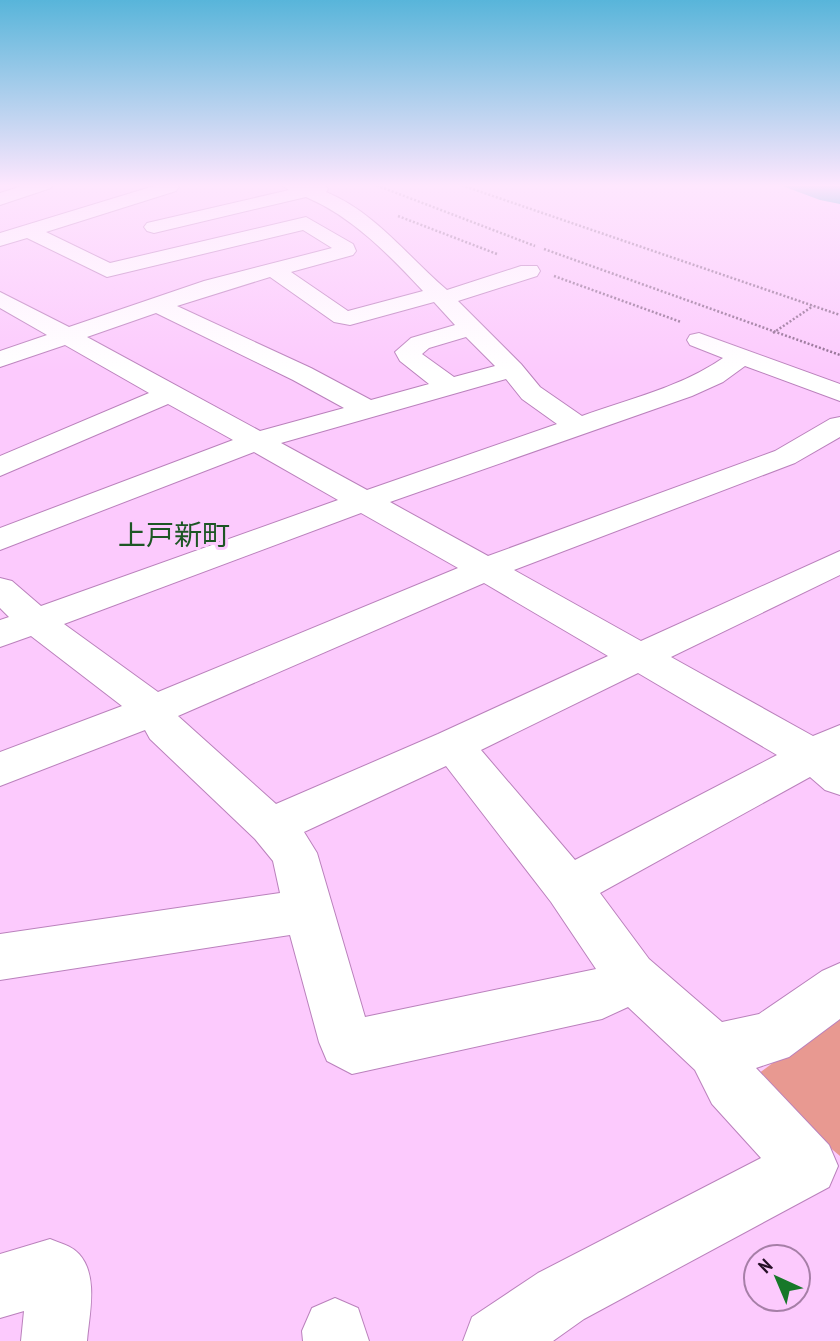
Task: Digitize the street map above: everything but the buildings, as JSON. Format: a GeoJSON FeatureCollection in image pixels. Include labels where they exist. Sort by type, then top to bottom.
{"type":"FeatureCollection","features":[{"type":"Feature","properties":{"kind":"street"},"geometry":{"type":"LineString","coordinates":[[70,247],[107,270],[206,247]]}},
{"type":"Feature","properties":{"kind":"street"},"geometry":{"type":"LineString","coordinates":[[0,359],[212,286],[346,251],[344,247]]}},
{"type":"Feature","properties":{"kind":"street"},"geometry":{"type":"LineString","coordinates":[[391,247],[472,327],[531,393],[579,427]]}},
{"type":"Feature","properties":{"kind":"street"},"geometry":{"type":"LineString","coordinates":[[274,270],[342,317],[350,318],[539,273]]}},
{"type":"Feature","properties":{"kind":"street"},"geometry":{"type":"LineString","coordinates":[[0,299],[361,502],[831,758]]}},
{"type":"Feature","properties":{"kind":"street"},"geometry":{"type":"LineString","coordinates":[[157,305],[302,374],[367,410]]}},
{"type":"Feature","properties":{"kind":"street"},"geometry":{"type":"LineString","coordinates":[[447,385],[408,356],[408,352],[420,343],[472,327]]}},
{"type":"Feature","properties":{"kind":"street"},"geometry":{"type":"LineString","coordinates":[[690,331],[742,356],[840,393]]}},
{"type":"Feature","properties":{"kind":"street"},"geometry":{"type":"LineString","coordinates":[[0,634],[361,502],[683,390],[714,376],[742,356]]}},
{"type":"Feature","properties":{"kind":"street"},"geometry":{"type":"LineString","coordinates":[[0,540],[254,442],[447,385],[512,369]]}},
{"type":"Feature","properties":{"kind":"street"},"geometry":{"type":"LineString","coordinates":[[0,467],[168,394]]}},
{"type":"Feature","properties":{"kind":"street"},"geometry":{"type":"LineString","coordinates":[[0,769],[154,710],[486,569],[785,457],[840,425]]}},
{"type":"Feature","properties":{"kind":"street"},"geometry":{"type":"LineString","coordinates":[[271,826],[453,745],[840,562]]}},
{"type":"Feature","properties":{"kind":"street"},"geometry":{"type":"LineString","coordinates":[[0,589],[36,621],[154,710],[164,727],[271,826],[294,853],[346,1042],[352,1047],[602,994],[631,976]]}},
{"type":"Feature","properties":{"kind":"street"},"geometry":{"type":"LineString","coordinates":[[453,745],[568,887],[631,976],[714,1051],[732,1084],[808,1166],[561,1296],[496,1341]]}},
{"type":"Feature","properties":{"kind":"street"},"geometry":{"type":"LineString","coordinates":[[568,887],[831,758]]}},
{"type":"Feature","properties":{"kind":"street"},"geometry":{"type":"LineString","coordinates":[[0,957],[308,911]]}},
{"type":"Feature","properties":{"kind":"street"},"geometry":{"type":"LineString","coordinates":[[714,1051],[770,1038],[840,988]]}},
{"type":"Feature","properties":{"kind":"street"},"geometry":{"type":"LineString","coordinates":[[0,1286],[50,1271],[59,1279],[54,1341]]}},
{"type":"Feature","properties":{"kind":"path"},"geometry":{"type":"LineString","coordinates":[[477,247],[504,257]]}},
{"type":"Feature","properties":{"kind":"path"},"geometry":{"type":"LineString","coordinates":[[538,247],[840,355]]}},
{"type":"Feature","properties":{"kind":"path"},"geometry":{"type":"LineString","coordinates":[[640,247],[840,315]]}},
{"type":"Feature","properties":{"kind":"path"},"geometry":{"type":"LineString","coordinates":[[539,273],[690,331]]}},
{"type":"Feature","properties":{"kind":"path"},"geometry":{"type":"LineString","coordinates":[[767,337],[813,306]]}},
{"type":"Feature","properties":{"kind":"shaded area"},"geometry":{"type":"Polygon","coordinates":[[[840,1013],[840,1156],[750,1080],[840,1013]]]}},
{"type":"Feature","properties":{"kind":"district","name":"上戸新町"},"geometry":{"type":"Point","coordinates":[174,535]}}]}
